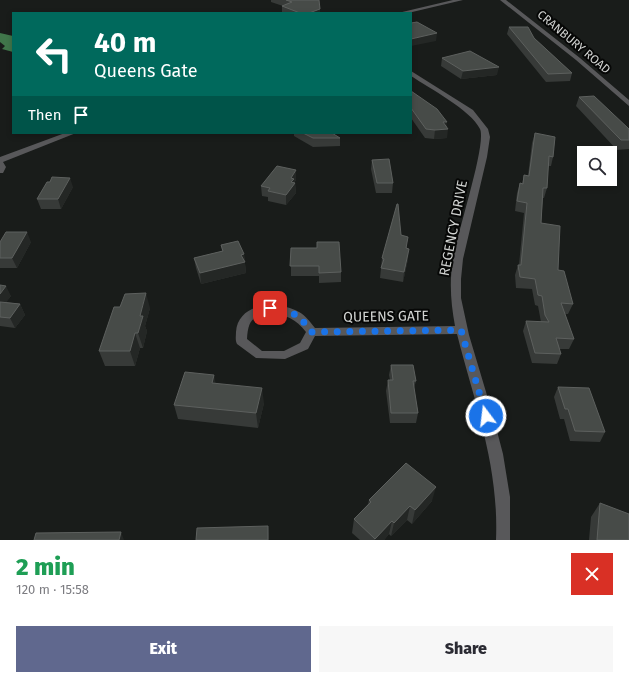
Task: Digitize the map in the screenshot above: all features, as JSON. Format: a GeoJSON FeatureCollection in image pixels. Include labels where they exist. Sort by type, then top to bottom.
{"type":"FeatureCollection","features":[{"type":"Feature","properties":{"kind":"street"},"geometry":{"type":"LineString","coordinates":[[406,12],[460,0]]}},
{"type":"Feature","properties":{"kind":"street","name":"CRANBURY ROAD"},"geometry":{"type":"LineString","coordinates":[[503,0],[578,59],[629,104]]}},
{"type":"Feature","properties":{"kind":"street","name":"REGENCY DRIVE"},"geometry":{"type":"LineString","coordinates":[[412,74],[470,112],[484,128],[486,137],[456,271],[456,288],[461,330],[502,477],[505,510],[503,540]]}},
{"type":"Feature","properties":{"kind":"street"},"geometry":{"type":"LineString","coordinates":[[0,160],[69,134]]}},
{"type":"Feature","properties":{"kind":"street"},"geometry":{"type":"LineString","coordinates":[[0,163],[2,168],[0,171]]}},
{"type":"Feature","properties":{"kind":"street"},"geometry":{"type":"LineString","coordinates":[[270,308],[292,312],[302,320],[312,332],[304,346],[285,355],[260,355],[241,341],[242,325],[254,312],[270,308]]}},
{"type":"Feature","properties":{"kind":"street","name":"QUEENS GATE"},"geometry":{"type":"LineString","coordinates":[[312,332],[461,330]]}},
{"type":"Feature","properties":{"kind":"shaded area"},"geometry":{"type":"Polygon","coordinates":[[[0,33],[12,36],[12,52],[2,49],[5,46],[0,42],[0,33]]]}},
{"type":"Feature","properties":{"kind":"building"},"geometry":{"type":"Polygon","coordinates":[[[286,0],[319,0],[320,9],[312,12],[297,12],[282,6],[292,2],[286,0]]]}},
{"type":"Feature","properties":{"kind":"building"},"geometry":{"type":"Polygon","coordinates":[[[417,22],[437,33],[412,39],[412,23],[417,22]]]}},
{"type":"Feature","properties":{"kind":"building"},"geometry":{"type":"Polygon","coordinates":[[[509,27],[528,27],[534,38],[572,73],[548,74],[509,27]]]}},
{"type":"Feature","properties":{"kind":"building"},"geometry":{"type":"Polygon","coordinates":[[[470,51],[499,67],[463,71],[442,58],[470,51]]]}},
{"type":"Feature","properties":{"kind":"building"},"geometry":{"type":"Polygon","coordinates":[[[412,92],[437,109],[447,122],[443,122],[448,129],[426,129],[412,109],[412,92]]]}},
{"type":"Feature","properties":{"kind":"building"},"geometry":{"type":"Polygon","coordinates":[[[594,96],[629,129],[629,140],[621,140],[579,97],[594,96]]]}},
{"type":"Feature","properties":{"kind":"building"},"geometry":{"type":"Polygon","coordinates":[[[535,133],[555,137],[553,157],[549,156],[547,188],[543,188],[541,223],[560,226],[558,270],[564,271],[573,304],[561,303],[574,339],[556,338],[561,354],[535,353],[526,321],[549,322],[545,315],[542,296],[538,295],[535,279],[520,277],[518,265],[521,265],[527,203],[517,201],[520,183],[523,184],[524,175],[529,176],[535,133]]]}},
{"type":"Feature","properties":{"kind":"building"},"geometry":{"type":"Polygon","coordinates":[[[305,134],[334,134],[340,138],[313,138],[305,134]]]}},
{"type":"Feature","properties":{"kind":"building"},"geometry":{"type":"Polygon","coordinates":[[[389,159],[393,183],[377,183],[372,160],[389,159]]]}},
{"type":"Feature","properties":{"kind":"building"},"geometry":{"type":"Polygon","coordinates":[[[277,166],[296,170],[291,178],[294,179],[291,182],[295,183],[286,195],[268,191],[270,188],[261,186],[277,166]]]}},
{"type":"Feature","properties":{"kind":"building"},"geometry":{"type":"Polygon","coordinates":[[[52,177],[70,178],[58,199],[37,199],[47,182],[50,182],[52,177]]]}},
{"type":"Feature","properties":{"kind":"building"},"geometry":{"type":"Polygon","coordinates":[[[397,204],[401,235],[408,237],[406,248],[409,249],[404,272],[381,268],[384,259],[382,258],[397,204]]]}},
{"type":"Feature","properties":{"kind":"building"},"geometry":{"type":"Polygon","coordinates":[[[6,232],[27,232],[12,258],[0,258],[0,242],[6,232]]]}},
{"type":"Feature","properties":{"kind":"building"},"geometry":{"type":"Polygon","coordinates":[[[238,241],[244,254],[241,255],[245,262],[200,273],[194,258],[223,251],[221,245],[238,241]]]}},
{"type":"Feature","properties":{"kind":"building"},"geometry":{"type":"Polygon","coordinates":[[[317,242],[339,242],[341,272],[319,273],[319,266],[290,266],[291,248],[317,248],[317,242]]]}},
{"type":"Feature","properties":{"kind":"building"},"geometry":{"type":"Polygon","coordinates":[[[0,285],[6,286],[0,294],[0,285]]]}},
{"type":"Feature","properties":{"kind":"building"},"geometry":{"type":"Polygon","coordinates":[[[146,293],[140,316],[143,316],[138,333],[135,333],[130,351],[99,351],[114,307],[120,307],[125,294],[146,293]]]}},
{"type":"Feature","properties":{"kind":"building"},"geometry":{"type":"Polygon","coordinates":[[[0,302],[20,304],[10,318],[0,317],[0,302]]]}},
{"type":"Feature","properties":{"kind":"building"},"geometry":{"type":"Polygon","coordinates":[[[391,365],[413,365],[416,381],[413,381],[418,413],[391,413],[388,380],[393,380],[391,365]]]}},
{"type":"Feature","properties":{"kind":"building"},"geometry":{"type":"Polygon","coordinates":[[[185,372],[214,375],[212,383],[262,388],[256,413],[174,405],[185,372]]]}},
{"type":"Feature","properties":{"kind":"building"},"geometry":{"type":"Polygon","coordinates":[[[558,387],[589,388],[605,432],[575,431],[568,409],[565,409],[558,387]]]}},
{"type":"Feature","properties":{"kind":"building"},"geometry":{"type":"Polygon","coordinates":[[[406,463],[436,487],[415,510],[410,506],[394,523],[392,521],[375,539],[354,519],[371,502],[369,500],[406,463]]]}},
{"type":"Feature","properties":{"kind":"building"},"geometry":{"type":"Polygon","coordinates":[[[600,503],[629,514],[629,540],[597,540],[600,503]]]}},
{"type":"Feature","properties":{"kind":"building"},"geometry":{"type":"Polygon","coordinates":[[[268,526],[268,540],[196,540],[197,528],[268,526]]]}},
{"type":"Feature","properties":{"kind":"building"},"geometry":{"type":"Polygon","coordinates":[[[121,532],[119,540],[34,540],[36,533],[121,532]]]}},
{"type":"Feature","properties":{"kind":"route"},"geometry":{"type":"LineString","coordinates":[[270,308],[292,312],[302,320],[312,332],[461,330],[486,416]]}}]}
